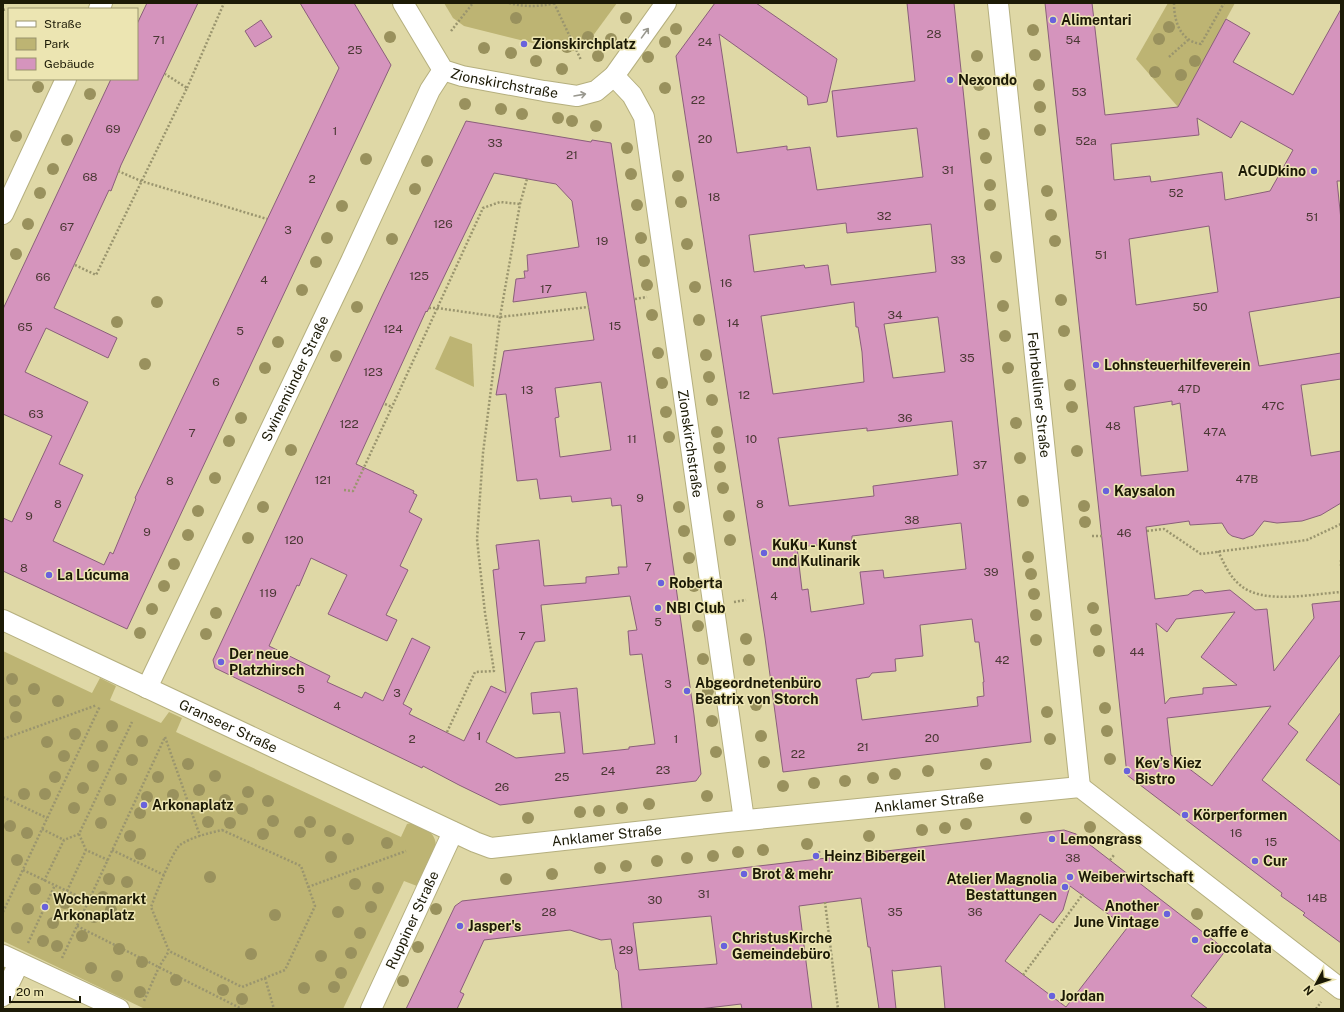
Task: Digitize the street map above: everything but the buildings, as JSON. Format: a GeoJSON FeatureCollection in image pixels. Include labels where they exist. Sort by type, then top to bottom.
{"type":"FeatureCollection","features":[{"type":"Feature","properties":{"kind":"street","name":"Zionskirchstraße"},"geometry":{"type":"LineString","coordinates":[[402,3],[444,70],[462,76],[544,92],[577,96],[596,91],[614,76],[666,3]]}},
{"type":"Feature","properties":{"kind":"street","name":"Fehrbelliner Straße"},"geometry":{"type":"LineString","coordinates":[[998,3],[1080,787]]}},
{"type":"Feature","properties":{"kind":"street","name":"Swinemünder Straße"},"geometry":{"type":"LineString","coordinates":[[147,688],[351,261],[427,97],[444,70]]}},
{"type":"Feature","properties":{"kind":"street","name":"Zionskirchstraße"},"geometry":{"type":"LineString","coordinates":[[614,76],[632,95],[644,118],[744,820]]}},
{"type":"Feature","properties":{"kind":"street"},"geometry":{"type":"LineString","coordinates":[[3,214],[66,80]]}},
{"type":"Feature","properties":{"kind":"street","name":"Granseer Straße"},"geometry":{"type":"LineString","coordinates":[[3,620],[454,832]]}},
{"type":"Feature","properties":{"kind":"street","name":"Anklamer Straße"},"geometry":{"type":"LineString","coordinates":[[454,832],[491,848],[744,820],[1080,787]]}},
{"type":"Feature","properties":{"kind":"street"},"geometry":{"type":"LineString","coordinates":[[1080,787],[1341,989]]}},
{"type":"Feature","properties":{"kind":"street","name":"Ruppiner Straße"},"geometry":{"type":"LineString","coordinates":[[371,1009],[454,832]]}},
{"type":"Feature","properties":{"kind":"street"},"geometry":{"type":"LineString","coordinates":[[3,996],[16,955],[119,1009]]}},
{"type":"Feature","properties":{"kind":"path"},"geometry":{"type":"LineString","coordinates":[[75,265],[96,275],[187,88],[224,3]]}},
{"type":"Feature","properties":{"kind":"path"},"geometry":{"type":"LineString","coordinates":[[451,31],[473,3]]}},
{"type":"Feature","properties":{"kind":"path"},"geometry":{"type":"LineString","coordinates":[[509,3],[525,6],[540,6],[554,3],[581,60]]}},
{"type":"Feature","properties":{"kind":"path"},"geometry":{"type":"LineString","coordinates":[[1174,3],[1176,22],[1188,40],[1193,43],[1200,44],[1224,3]]}},
{"type":"Feature","properties":{"kind":"path"},"geometry":{"type":"LineString","coordinates":[[3,10],[7,9]]}},
{"type":"Feature","properties":{"kind":"path"},"geometry":{"type":"LineString","coordinates":[[1169,57],[1188,40]]}},
{"type":"Feature","properties":{"kind":"path"},"geometry":{"type":"LineString","coordinates":[[165,74],[187,88]]}},
{"type":"Feature","properties":{"kind":"path"},"geometry":{"type":"LineString","coordinates":[[118,171],[141,182],[267,219]]}},
{"type":"Feature","properties":{"kind":"path"},"geometry":{"type":"LineString","coordinates":[[447,732],[475,672],[494,671],[477,539],[483,453],[500,317],[520,204],[527,179]]}},
{"type":"Feature","properties":{"kind":"path"},"geometry":{"type":"LineString","coordinates":[[344,490],[353,491],[483,208],[500,202],[520,204]]}},
{"type":"Feature","properties":{"kind":"path"},"geometry":{"type":"LineString","coordinates":[[429,308],[500,317],[589,306]]}},
{"type":"Feature","properties":{"kind":"path"},"geometry":{"type":"LineString","coordinates":[[385,404],[392,407]]}},
{"type":"Feature","properties":{"kind":"path"},"geometry":{"type":"LineString","coordinates":[[1147,531],[1164,529],[1201,554],[1307,540],[1341,524]]}},
{"type":"Feature","properties":{"kind":"path"},"geometry":{"type":"LineString","coordinates":[[1092,536],[1102,536]]}},
{"type":"Feature","properties":{"kind":"path"},"geometry":{"type":"LineString","coordinates":[[1218,552],[1232,577],[1250,592],[1261,596],[1275,597],[1341,592]]}},
{"type":"Feature","properties":{"kind":"path"},"geometry":{"type":"LineString","coordinates":[[1341,560],[1341,567]]}},
{"type":"Feature","properties":{"kind":"path"},"geometry":{"type":"LineString","coordinates":[[3,739],[97,705]]}},
{"type":"Feature","properties":{"kind":"path"},"geometry":{"type":"LineString","coordinates":[[3,912],[100,706]]}},
{"type":"Feature","properties":{"kind":"path"},"geometry":{"type":"LineString","coordinates":[[44,881],[64,840],[79,834],[132,722]]}},
{"type":"Feature","properties":{"kind":"path"},"geometry":{"type":"LineString","coordinates":[[60,962],[165,737],[200,836]]}},
{"type":"Feature","properties":{"kind":"path"},"geometry":{"type":"LineString","coordinates":[[3,797],[47,818]]}},
{"type":"Feature","properties":{"kind":"path"},"geometry":{"type":"LineString","coordinates":[[42,829],[64,840]]}},
{"type":"Feature","properties":{"kind":"path"},"geometry":{"type":"LineString","coordinates":[[222,830],[300,866],[314,906],[285,970],[242,987],[169,951],[151,907],[164,875],[179,845],[200,836],[222,830]]}},
{"type":"Feature","properties":{"kind":"path"},"geometry":{"type":"LineString","coordinates":[[79,834],[86,850],[108,860]]}},
{"type":"Feature","properties":{"kind":"path"},"geometry":{"type":"LineString","coordinates":[[67,891],[86,850]]}},
{"type":"Feature","properties":{"kind":"path"},"geometry":{"type":"LineString","coordinates":[[112,850],[164,875]]}},
{"type":"Feature","properties":{"kind":"path"},"geometry":{"type":"LineString","coordinates":[[308,887],[406,851]]}},
{"type":"Feature","properties":{"kind":"path"},"geometry":{"type":"LineString","coordinates":[[819,851],[820,859]]}},
{"type":"Feature","properties":{"kind":"path"},"geometry":{"type":"LineString","coordinates":[[1110,860],[1114,855]]}},
{"type":"Feature","properties":{"kind":"path"},"geometry":{"type":"LineString","coordinates":[[23,870],[88,901]]}},
{"type":"Feature","properties":{"kind":"path"},"geometry":{"type":"LineString","coordinates":[[16,955],[55,885]]}},
{"type":"Feature","properties":{"kind":"path"},"geometry":{"type":"LineString","coordinates":[[1023,975],[1083,894]]}},
{"type":"Feature","properties":{"kind":"path"},"geometry":{"type":"LineString","coordinates":[[825,902],[838,1009]]}},
{"type":"Feature","properties":{"kind":"path"},"geometry":{"type":"LineString","coordinates":[[77,926],[242,1009]]}},
{"type":"Feature","properties":{"kind":"path"},"geometry":{"type":"LineString","coordinates":[[144,1000],[159,967],[169,951]]}},
{"type":"Feature","properties":{"kind":"path"},"geometry":{"type":"LineString","coordinates":[[265,978],[274,1009]]}},
{"type":"Feature","properties":{"kind":"green space"},"geometry":{"type":"Polygon","coordinates":[[[444,3],[617,3],[584,48],[569,52],[464,26],[453,18],[444,3]]]}},
{"type":"Feature","properties":{"kind":"green space"},"geometry":{"type":"Polygon","coordinates":[[[1168,3],[1235,3],[1178,107],[1136,59],[1168,3]]]}},
{"type":"Feature","properties":{"kind":"green space"},"geometry":{"type":"Polygon","coordinates":[[[450,336],[472,344],[474,387],[435,369],[450,336]]]}},
{"type":"Feature","properties":{"kind":"green space","name":"Arkonaplatz"},"geometry":{"type":"Polygon","coordinates":[[[3,651],[92,693],[100,678],[116,686],[110,700],[161,723],[169,712],[182,718],[176,732],[401,837],[407,824],[411,823],[432,834],[436,847],[417,886],[404,881],[343,1009],[145,1009],[3,941],[3,651]]]}},
{"type":"Feature","properties":{"kind":"place","name":"Alimentari"},"geometry":{"type":"Point","coordinates":[1053,20]}},
{"type":"Feature","properties":{"kind":"place","name":"Zionskirchplatz"},"geometry":{"type":"Point","coordinates":[524,44]}},
{"type":"Feature","properties":{"kind":"place","name":"Nexondo"},"geometry":{"type":"Point","coordinates":[950,80]}},
{"type":"Feature","properties":{"kind":"place","name":"ACUDkino"},"geometry":{"type":"Point","coordinates":[1314,171]}},
{"type":"Feature","properties":{"kind":"place","name":"Lohnsteuerhilfeverein"},"geometry":{"type":"Point","coordinates":[1096,365]}},
{"type":"Feature","properties":{"kind":"place","name":"Kaysalon"},"geometry":{"type":"Point","coordinates":[1106,491]}},
{"type":"Feature","properties":{"kind":"place","name":"KuKu - Kunst und Kulinarik"},"geometry":{"type":"Point","coordinates":[764,553]}},
{"type":"Feature","properties":{"kind":"place","name":"La Lúcuma"},"geometry":{"type":"Point","coordinates":[49,575]}},
{"type":"Feature","properties":{"kind":"place","name":"Roberta"},"geometry":{"type":"Point","coordinates":[661,583]}},
{"type":"Feature","properties":{"kind":"place","name":"NBI Club"},"geometry":{"type":"Point","coordinates":[658,608]}},
{"type":"Feature","properties":{"kind":"place","name":"Der neue Platzhirsch"},"geometry":{"type":"Point","coordinates":[221,662]}},
{"type":"Feature","properties":{"kind":"place","name":"Abgeordnetenbüro Beatrix von Storch"},"geometry":{"type":"Point","coordinates":[687,691]}},
{"type":"Feature","properties":{"kind":"place","name":"Kev’s Kiez Bistro"},"geometry":{"type":"Point","coordinates":[1127,771]}},
{"type":"Feature","properties":{"kind":"place","name":"Arkonaplatz"},"geometry":{"type":"Point","coordinates":[144,805]}},
{"type":"Feature","properties":{"kind":"place","name":"Körperformen"},"geometry":{"type":"Point","coordinates":[1185,815]}},
{"type":"Feature","properties":{"kind":"place","name":"Lemongrass"},"geometry":{"type":"Point","coordinates":[1052,839]}},
{"type":"Feature","properties":{"kind":"place","name":"Heinz Bibergeil"},"geometry":{"type":"Point","coordinates":[816,856]}},
{"type":"Feature","properties":{"kind":"place","name":"Cur"},"geometry":{"type":"Point","coordinates":[1255,861]}},
{"type":"Feature","properties":{"kind":"place","name":"Brot & mehr"},"geometry":{"type":"Point","coordinates":[744,874]}},
{"type":"Feature","properties":{"kind":"place","name":"Weiberwirtschaft"},"geometry":{"type":"Point","coordinates":[1070,877]}},
{"type":"Feature","properties":{"kind":"place","name":"Atelier Magnolia Bestattungen"},"geometry":{"type":"Point","coordinates":[1065,887]}},
{"type":"Feature","properties":{"kind":"place","name":"Wochenmarkt Arkonaplatz"},"geometry":{"type":"Point","coordinates":[45,907]}},
{"type":"Feature","properties":{"kind":"place","name":"Another June Vintage"},"geometry":{"type":"Point","coordinates":[1167,914]}},
{"type":"Feature","properties":{"kind":"place","name":"Jasper's"},"geometry":{"type":"Point","coordinates":[460,926]}},
{"type":"Feature","properties":{"kind":"place","name":"caffe e cioccolata"},"geometry":{"type":"Point","coordinates":[1195,940]}},
{"type":"Feature","properties":{"kind":"place","name":"ChristusKirche Gemeindebüro"},"geometry":{"type":"Point","coordinates":[724,946]}},
{"type":"Feature","properties":{"kind":"place","name":"Jordan"},"geometry":{"type":"Point","coordinates":[1052,996]}}]}
